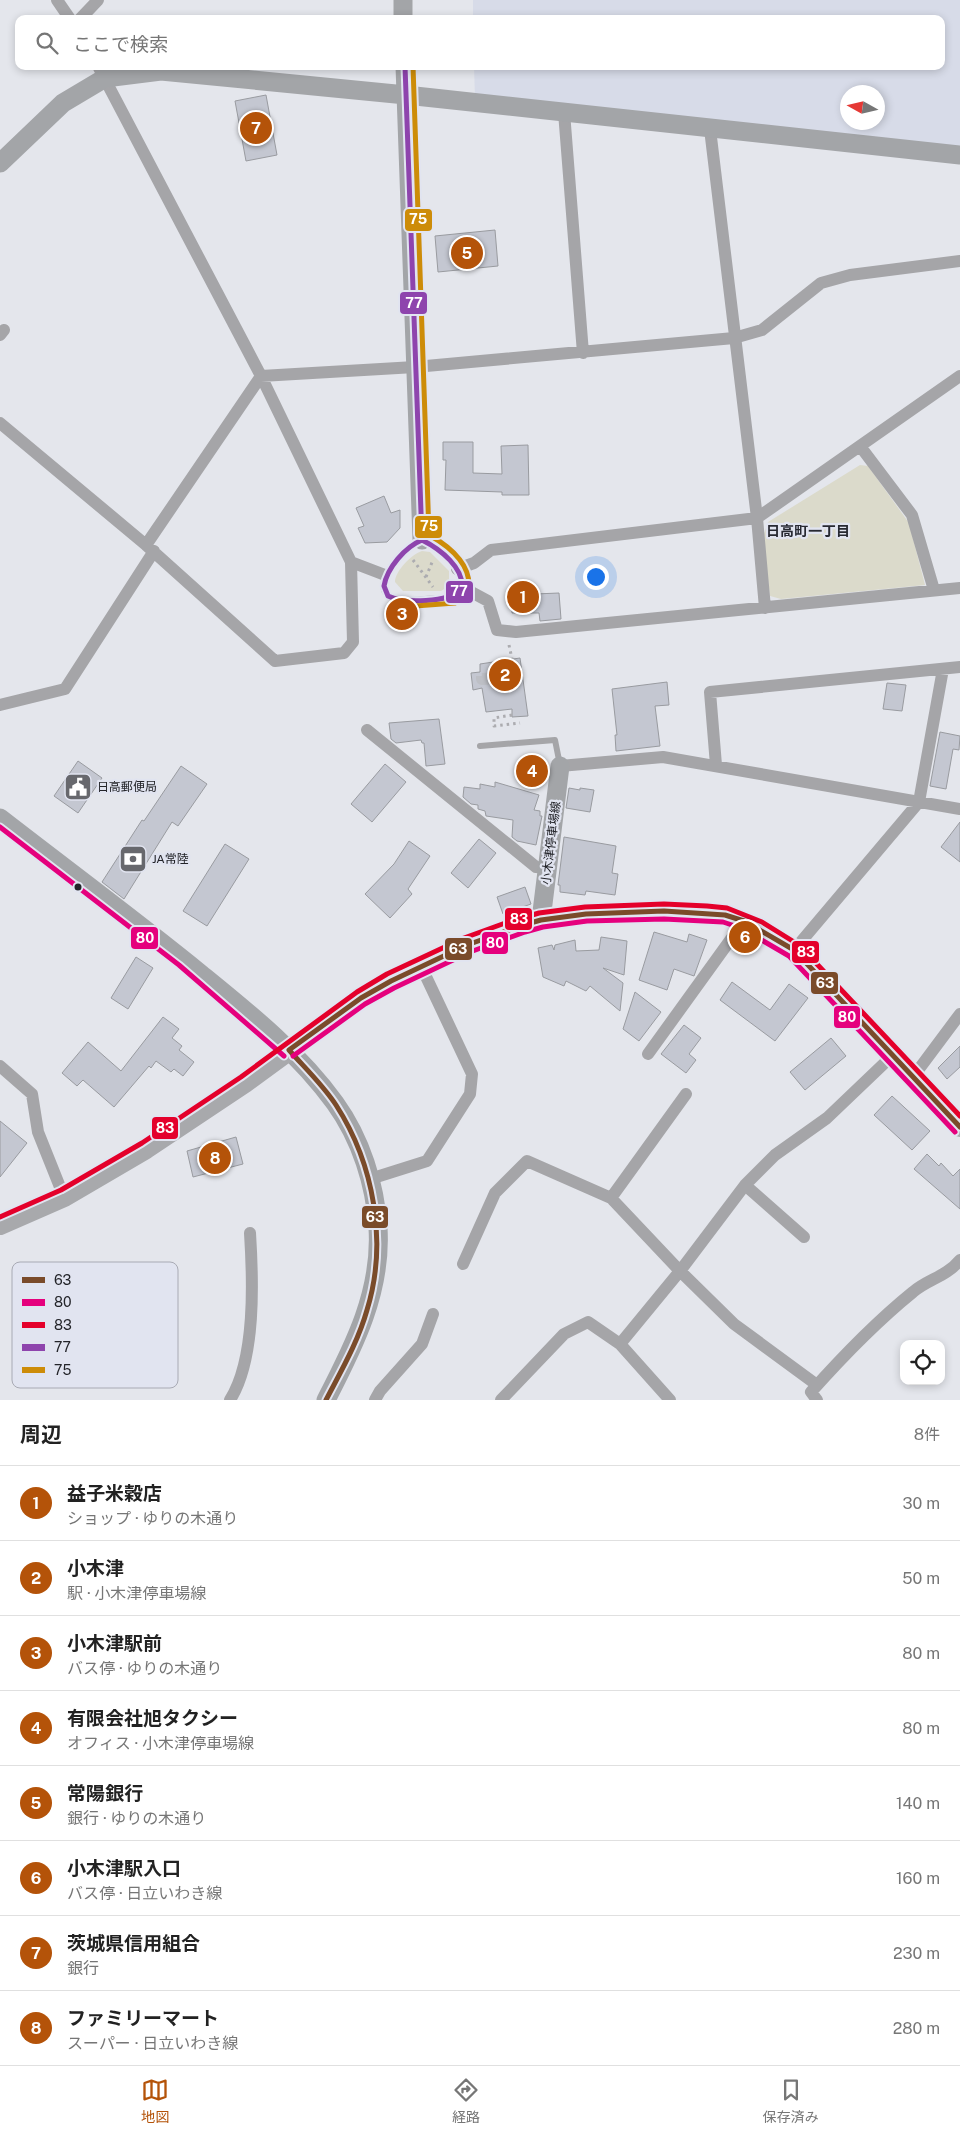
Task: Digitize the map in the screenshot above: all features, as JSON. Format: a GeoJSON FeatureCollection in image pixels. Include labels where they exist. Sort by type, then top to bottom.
{"type":"FeatureCollection","features":[{"type":"Feature","properties":{"kind":"main road"},"geometry":{"type":"LineString","coordinates":[[0,1225],[64,1198],[146,1149],[245,1083],[361,998],[421,966],[466,946],[541,920],[586,914],[664,911],[725,915],[744,921],[794,950],[960,1127]]}},
{"type":"Feature","properties":{"kind":"street"},"geometry":{"type":"LineString","coordinates":[[56,0],[67,15]]}},
{"type":"Feature","properties":{"kind":"street"},"geometry":{"type":"LineString","coordinates":[[84,15],[98,0]]}},
{"type":"Feature","properties":{"kind":"street"},"geometry":{"type":"LineString","coordinates":[[402,0],[403,15]]}},
{"type":"Feature","properties":{"kind":"street"},"geometry":{"type":"LineString","coordinates":[[405,70],[415,368],[430,545]]}},
{"type":"Feature","properties":{"kind":"street"},"geometry":{"type":"LineString","coordinates":[[0,163],[63,103],[102,72],[162,71],[406,95],[960,155]]}},
{"type":"Feature","properties":{"kind":"street"},"geometry":{"type":"LineString","coordinates":[[0,423],[150,548],[275,661],[344,653],[353,642],[352,562],[262,376],[102,72]]}},
{"type":"Feature","properties":{"kind":"street"},"geometry":{"type":"LineString","coordinates":[[564,112],[583,353]]}},
{"type":"Feature","properties":{"kind":"street"},"geometry":{"type":"LineString","coordinates":[[710,129],[765,608]]}},
{"type":"Feature","properties":{"kind":"street"},"geometry":{"type":"LineString","coordinates":[[262,376],[415,368],[734,338],[762,330],[821,283],[850,275],[960,261]]}},
{"type":"Feature","properties":{"kind":"street"},"geometry":{"type":"LineString","coordinates":[[0,705],[65,689],[150,548],[262,376]]}},
{"type":"Feature","properties":{"kind":"street"},"geometry":{"type":"LineString","coordinates":[[457,569],[474,562],[491,550],[756,518],[960,376]]}},
{"type":"Feature","properties":{"kind":"street"},"geometry":{"type":"LineString","coordinates":[[860,446],[912,515],[934,590]]}},
{"type":"Feature","properties":{"kind":"street"},"geometry":{"type":"LineString","coordinates":[[352,562],[385,575]]}},
{"type":"Feature","properties":{"kind":"street"},"geometry":{"type":"LineString","coordinates":[[462,587],[488,601],[497,630],[516,632],[960,588]]}},
{"type":"Feature","properties":{"kind":"street"},"geometry":{"type":"LineString","coordinates":[[716,765],[710,692],[960,667]]}},
{"type":"Feature","properties":{"kind":"street"},"geometry":{"type":"LineString","coordinates":[[794,950],[919,802],[943,669]]}},
{"type":"Feature","properties":{"kind":"street"},"geometry":{"type":"LineString","coordinates":[[367,730],[536,867],[547,868]]}},
{"type":"Feature","properties":{"kind":"street"},"geometry":{"type":"LineString","coordinates":[[560,766],[663,757],[960,808]]}},
{"type":"Feature","properties":{"kind":"street","name":"小木津停車場線"},"geometry":{"type":"LineString","coordinates":[[541,920],[560,766]]}},
{"type":"Feature","properties":{"kind":"street"},"geometry":{"type":"LineString","coordinates":[[0,818],[159,940],[244,1009],[289,1050],[336,1104],[357,1142],[370,1179],[378,1229],[373,1286],[362,1324],[326,1400]]}},
{"type":"Feature","properties":{"kind":"street"},"geometry":{"type":"LineString","coordinates":[[648,1054],[744,921]]}},
{"type":"Feature","properties":{"kind":"street"},"geometry":{"type":"LineString","coordinates":[[370,1179],[427,1161],[470,1094],[472,1074],[421,966]]}},
{"type":"Feature","properties":{"kind":"street"},"geometry":{"type":"LineString","coordinates":[[913,1077],[960,1014]]}},
{"type":"Feature","properties":{"kind":"street"},"geometry":{"type":"LineString","coordinates":[[620,1344],[680,1272],[745,1185],[775,1155],[827,1118],[893,1055]]}},
{"type":"Feature","properties":{"kind":"street"},"geometry":{"type":"LineString","coordinates":[[0,1066],[32,1094],[38,1132],[64,1198]]}},
{"type":"Feature","properties":{"kind":"street"},"geometry":{"type":"LineString","coordinates":[[611,1198],[686,1094]]}},
{"type":"Feature","properties":{"kind":"street"},"geometry":{"type":"LineString","coordinates":[[463,1264],[495,1192],[527,1161],[611,1198],[680,1272],[734,1324],[817,1385]]}},
{"type":"Feature","properties":{"kind":"street"},"geometry":{"type":"LineString","coordinates":[[745,1185],[804,1237]]}},
{"type":"Feature","properties":{"kind":"street"},"geometry":{"type":"LineString","coordinates":[[230,1400],[236,1391],[244,1365],[252,1311],[253,1273],[250,1233]]}},
{"type":"Feature","properties":{"kind":"street"},"geometry":{"type":"LineString","coordinates":[[817,1400],[812,1392],[853,1345],[914,1290],[951,1271],[960,1260]]}},
{"type":"Feature","properties":{"kind":"street"},"geometry":{"type":"LineString","coordinates":[[375,1400],[380,1391],[422,1344],[433,1314]]}},
{"type":"Feature","properties":{"kind":"street"},"geometry":{"type":"LineString","coordinates":[[501,1400],[564,1334],[588,1322],[620,1344],[670,1400]]}},
{"type":"Feature","properties":{"kind":"lane"},"geometry":{"type":"LineString","coordinates":[[417,542],[430,545],[457,569],[461,575],[462,587],[458,595],[439,598],[394,599],[386,592],[385,575],[406,552],[417,542]]}},
{"type":"Feature","properties":{"kind":"lane"},"geometry":{"type":"LineString","coordinates":[[480,746],[555,740],[560,766]]}},
{"type":"Feature","properties":{"kind":"path"},"geometry":{"type":"LineString","coordinates":[[426,578],[430,545]]}},
{"type":"Feature","properties":{"kind":"path"},"geometry":{"type":"LineString","coordinates":[[406,552],[439,598]]}},
{"type":"Feature","properties":{"kind":"path"},"geometry":{"type":"LineString","coordinates":[[512,715],[494,718],[494,726],[520,723]]}},
{"type":"Feature","properties":{"kind":"shaded area"},"geometry":{"type":"Polygon","coordinates":[[[473,0],[960,0],[960,152],[475,98],[474,70],[945,70],[945,15],[473,15],[473,0]]]}},
{"type":"Feature","properties":{"kind":"shaded area"},"geometry":{"type":"Polygon","coordinates":[[[860,465],[868,466],[909,523],[925,585],[781,599],[770,596],[763,537],[768,522],[860,465]]]}},
{"type":"Feature","properties":{"kind":"shaded area"},"geometry":{"type":"Polygon","coordinates":[[[422,551],[430,552],[449,571],[449,586],[441,591],[403,591],[395,582],[398,573],[409,559],[422,551]]]}},
{"type":"Feature","properties":{"kind":"building"},"geometry":{"type":"Polygon","coordinates":[[[266,95],[277,155],[246,161],[235,101],[266,95]]]}},
{"type":"Feature","properties":{"kind":"building"},"geometry":{"type":"Polygon","coordinates":[[[495,230],[498,266],[438,272],[435,236],[495,230]]]}},
{"type":"Feature","properties":{"kind":"building"},"geometry":{"type":"Polygon","coordinates":[[[443,442],[473,442],[473,473],[502,474],[501,446],[528,445],[529,495],[502,495],[502,492],[445,490],[446,460],[443,460],[443,442]]]}},
{"type":"Feature","properties":{"kind":"building"},"geometry":{"type":"Polygon","coordinates":[[[384,496],[391,513],[400,510],[400,528],[387,542],[365,543],[358,528],[364,526],[356,508],[384,496]]]}},
{"type":"Feature","properties":{"kind":"building"},"geometry":{"type":"Polygon","coordinates":[[[512,588],[535,588],[535,594],[559,593],[561,619],[540,621],[539,613],[512,613],[512,588]]]}},
{"type":"Feature","properties":{"kind":"building"},"geometry":{"type":"Polygon","coordinates":[[[520,658],[528,716],[512,717],[512,709],[486,712],[482,688],[473,690],[471,673],[480,672],[480,664],[520,658]]]}},
{"type":"Feature","properties":{"kind":"building"},"geometry":{"type":"Polygon","coordinates":[[[667,682],[669,705],[655,706],[660,746],[616,751],[615,735],[617,735],[612,689],[667,682]]]}},
{"type":"Feature","properties":{"kind":"building"},"geometry":{"type":"Polygon","coordinates":[[[887,683],[906,685],[902,711],[883,709],[887,683]]]}},
{"type":"Feature","properties":{"kind":"building"},"geometry":{"type":"Polygon","coordinates":[[[439,719],[445,764],[426,766],[424,743],[421,740],[396,743],[391,739],[389,723],[439,719]]]}},
{"type":"Feature","properties":{"kind":"building"},"geometry":{"type":"Polygon","coordinates":[[[940,732],[960,736],[959,750],[953,749],[946,789],[930,786],[940,732]]]}},
{"type":"Feature","properties":{"kind":"building"},"geometry":{"type":"Polygon","coordinates":[[[78,761],[102,778],[78,813],[54,796],[78,761]]]}},
{"type":"Feature","properties":{"kind":"building"},"geometry":{"type":"Polygon","coordinates":[[[385,764],[406,782],[372,822],[351,804],[385,764]]]}},
{"type":"Feature","properties":{"kind":"building"},"geometry":{"type":"Polygon","coordinates":[[[181,766],[207,784],[178,826],[172,822],[124,899],[102,882],[142,820],[144,821],[181,766]]]}},
{"type":"Feature","properties":{"kind":"building"},"geometry":{"type":"Polygon","coordinates":[[[495,782],[539,795],[534,810],[540,811],[540,816],[542,816],[536,845],[517,841],[512,837],[513,820],[486,816],[485,811],[478,809],[478,805],[471,804],[463,797],[464,787],[480,789],[480,784],[495,787],[495,782]]]}},
{"type":"Feature","properties":{"kind":"building"},"geometry":{"type":"Polygon","coordinates":[[[569,788],[594,790],[590,812],[566,808],[569,788]]]}},
{"type":"Feature","properties":{"kind":"building"},"geometry":{"type":"Polygon","coordinates":[[[960,822],[960,862],[941,847],[960,822]]]}},
{"type":"Feature","properties":{"kind":"building"},"geometry":{"type":"Polygon","coordinates":[[[564,837],[616,846],[612,873],[618,874],[615,895],[586,891],[585,895],[560,892],[560,885],[558,885],[564,837]]]}},
{"type":"Feature","properties":{"kind":"building"},"geometry":{"type":"Polygon","coordinates":[[[479,839],[496,853],[468,888],[451,873],[479,839]]]}},
{"type":"Feature","properties":{"kind":"building"},"geometry":{"type":"Polygon","coordinates":[[[409,841],[430,856],[408,889],[412,894],[390,918],[365,894],[394,864],[409,841]]]}},
{"type":"Feature","properties":{"kind":"building"},"geometry":{"type":"Polygon","coordinates":[[[225,844],[249,859],[207,926],[183,911],[225,844]]]}},
{"type":"Feature","properties":{"kind":"building"},"geometry":{"type":"Polygon","coordinates":[[[525,887],[531,904],[503,914],[497,897],[525,887]]]}},
{"type":"Feature","properties":{"kind":"building"},"geometry":{"type":"Polygon","coordinates":[[[654,932],[687,942],[689,934],[707,940],[694,976],[674,969],[667,990],[639,980],[654,932]]]}},
{"type":"Feature","properties":{"kind":"building"},"geometry":{"type":"Polygon","coordinates":[[[601,937],[627,941],[624,975],[603,968],[623,983],[620,1011],[590,986],[586,991],[566,981],[564,986],[543,977],[538,948],[552,945],[554,950],[555,945],[575,940],[576,951],[599,950],[601,937]]]}},
{"type":"Feature","properties":{"kind":"building"},"geometry":{"type":"Polygon","coordinates":[[[136,957],[153,968],[128,1009],[111,998],[136,957]]]}},
{"type":"Feature","properties":{"kind":"building"},"geometry":{"type":"Polygon","coordinates":[[[732,982],[770,1010],[789,984],[808,998],[775,1041],[720,1000],[732,982]]]}},
{"type":"Feature","properties":{"kind":"building"},"geometry":{"type":"Polygon","coordinates":[[[635,992],[661,1012],[639,1041],[623,1029],[635,992]]]}},
{"type":"Feature","properties":{"kind":"building"},"geometry":{"type":"Polygon","coordinates":[[[163,1017],[179,1029],[172,1038],[182,1046],[179,1050],[194,1062],[183,1076],[174,1069],[171,1072],[156,1061],[151,1068],[149,1066],[114,1107],[83,1080],[77,1086],[62,1073],[88,1042],[121,1071],[163,1017]]]}},
{"type":"Feature","properties":{"kind":"building"},"geometry":{"type":"Polygon","coordinates":[[[684,1025],[701,1038],[689,1054],[696,1060],[686,1073],[661,1054],[684,1025]]]}},
{"type":"Feature","properties":{"kind":"building"},"geometry":{"type":"Polygon","coordinates":[[[831,1038],[846,1056],[805,1090],[790,1072],[831,1038]]]}},
{"type":"Feature","properties":{"kind":"building"},"geometry":{"type":"Polygon","coordinates":[[[960,1046],[960,1067],[947,1079],[938,1068],[960,1046]]]}},
{"type":"Feature","properties":{"kind":"building"},"geometry":{"type":"Polygon","coordinates":[[[892,1096],[930,1131],[912,1150],[874,1115],[892,1096]]]}},
{"type":"Feature","properties":{"kind":"building"},"geometry":{"type":"Polygon","coordinates":[[[0,1121],[27,1143],[0,1177],[0,1121]]]}},
{"type":"Feature","properties":{"kind":"building"},"geometry":{"type":"Polygon","coordinates":[[[236,1137],[243,1164],[193,1177],[187,1151],[236,1137]]]}},
{"type":"Feature","properties":{"kind":"building"},"geometry":{"type":"Polygon","coordinates":[[[927,1154],[939,1166],[941,1163],[953,1176],[960,1169],[960,1209],[914,1169],[927,1154]]]}},
{"type":"Feature","properties":{"kind":"tunnel"},"geometry":{"type":"LineString","coordinates":[[482,676],[482,679],[514,677]]}},
{"type":"Feature","properties":{"kind":"transit line","name":"77"},"geometry":{"type":"LineString","coordinates":[[405,70],[422,540]]}},
{"type":"Feature","properties":{"kind":"transit line","name":"75"},"geometry":{"type":"LineString","coordinates":[[402,607],[455,603],[467,596],[469,586],[468,576],[460,560],[453,552],[429,535],[413,70]]}},
{"type":"Feature","properties":{"kind":"transit line","name":"77"},"geometry":{"type":"LineString","coordinates":[[422,540],[450,560],[460,574],[462,590],[447,597],[415,601],[395,599],[388,596],[384,586],[393,565],[403,553],[422,540]]}},
{"type":"Feature","properties":{"kind":"transit line","name":"80"},"geometry":{"type":"LineString","coordinates":[[0,827],[179,965],[284,1056]]}},
{"type":"Feature","properties":{"kind":"transit line","name":"83"},"geometry":{"type":"LineString","coordinates":[[0,1217],[61,1190],[142,1143],[241,1077],[357,992],[387,974],[464,938],[508,922],[539,913],[585,907],[664,904],[707,906],[727,908],[762,922],[799,945],[960,1116]]}},
{"type":"Feature","properties":{"kind":"transit line","name":"63"},"geometry":{"type":"LineString","coordinates":[[289,1050],[361,998],[391,981],[467,945],[523,925],[541,920],[586,914],[664,911],[725,915],[744,921],[794,950],[960,1127]]}},
{"type":"Feature","properties":{"kind":"transit line","name":"80"},"geometry":{"type":"LineString","coordinates":[[293,1056],[365,1004],[394,988],[470,952],[525,932],[543,927],[587,921],[664,919],[723,922],[741,928],[789,956],[955,1132]]}},
{"type":"Feature","properties":{"kind":"transit line","name":"63"},"geometry":{"type":"LineString","coordinates":[[289,1050],[325,1090],[349,1128],[360,1152],[374,1204],[376,1258],[367,1310],[354,1345],[326,1400]]}},
{"type":"Feature","properties":{"kind":"place","name":"茨城県信用組合"},"geometry":{"type":"Point","coordinates":[256,128]}},
{"type":"Feature","properties":{"kind":"place","name":"常陽銀行"},"geometry":{"type":"Point","coordinates":[467,253]}},
{"type":"Feature","properties":{"kind":"place","name":"益子米穀店"},"geometry":{"type":"Point","coordinates":[523,597]}},
{"type":"Feature","properties":{"kind":"place","name":"小木津駅前"},"geometry":{"type":"Point","coordinates":[402,614]}},
{"type":"Feature","properties":{"kind":"place","name":"小木津"},"geometry":{"type":"Point","coordinates":[505,675]}},
{"type":"Feature","properties":{"kind":"place","name":"有限会社旭タクシー"},"geometry":{"type":"Point","coordinates":[532,771]}},
{"type":"Feature","properties":{"kind":"place","name":"日高郵便局"},"geometry":{"type":"Point","coordinates":[78,787]}},
{"type":"Feature","properties":{"kind":"place","name":"JA常陸"},"geometry":{"type":"Point","coordinates":[133,859]}},
{"type":"Feature","properties":{"kind":"place","name":"小木津駅入口"},"geometry":{"type":"Point","coordinates":[745,937]}},
{"type":"Feature","properties":{"kind":"place","name":"ファミリーマート"},"geometry":{"type":"Point","coordinates":[215,1158]}},
{"type":"Feature","properties":{"kind":"district","name":"日高町一丁目"},"geometry":{"type":"Point","coordinates":[808,531]}}]}
